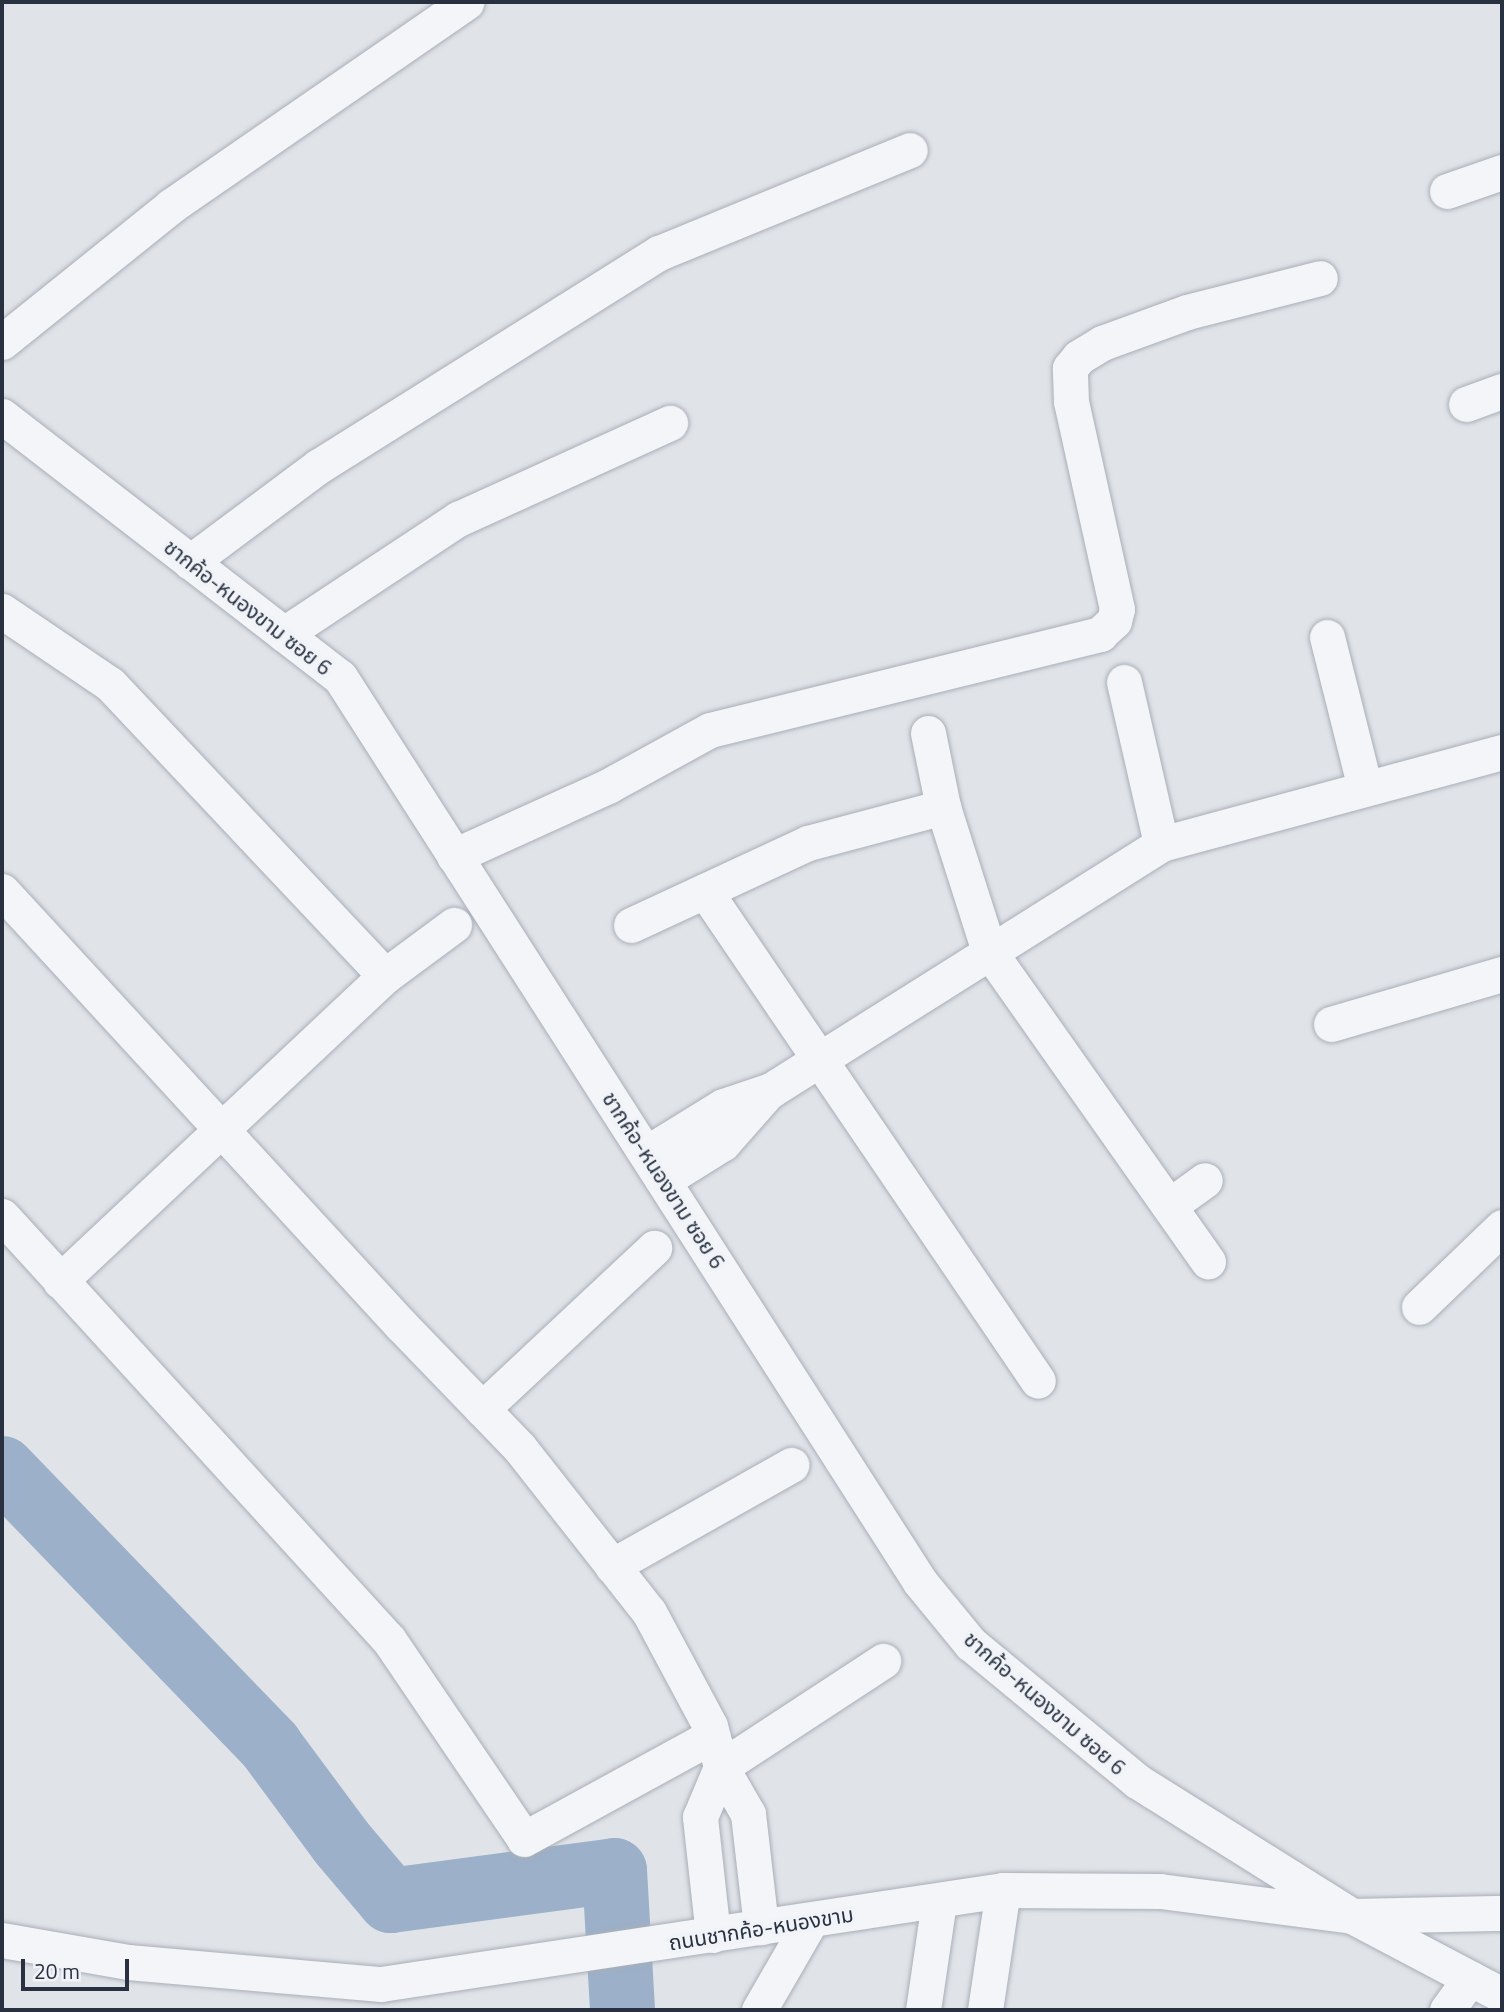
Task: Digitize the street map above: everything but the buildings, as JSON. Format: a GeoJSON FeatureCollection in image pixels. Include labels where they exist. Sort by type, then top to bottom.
{"type":"FeatureCollection","features":[{"type":"Feature","properties":{"kind":"street"},"geometry":{"type":"LineString","coordinates":[[2,342],[172,206],[467,2]]}},
{"type":"Feature","properties":{"kind":"street"},"geometry":{"type":"LineString","coordinates":[[190,562],[319,466],[659,253],[910,150]]}},
{"type":"Feature","properties":{"kind":"street"},"geometry":{"type":"LineString","coordinates":[[1447,191],[1502,172]]}},
{"type":"Feature","properties":{"kind":"street"},"geometry":{"type":"LineString","coordinates":[[454,856],[608,786],[710,730],[1100,634],[1114,621],[1117,609],[1071,402],[1070,368],[1079,357],[1102,343],[1187,312],[1320,278]]}},
{"type":"Feature","properties":{"kind":"street"},"geometry":{"type":"LineString","coordinates":[[1466,404],[1502,391]]}},
{"type":"Feature","properties":{"kind":"street","name":"ชากค้อ-หนองขาม ซอย 6"},"geometry":{"type":"LineString","coordinates":[[2,416],[340,677],[656,1167],[919,1582],[971,1644],[1137,1781],[1352,1916]]}},
{"type":"Feature","properties":{"kind":"street"},"geometry":{"type":"LineString","coordinates":[[284,634],[458,519],[670,423]]}},
{"type":"Feature","properties":{"kind":"street"},"geometry":{"type":"LineString","coordinates":[[2,611],[110,684],[386,976]]}},
{"type":"Feature","properties":{"kind":"street"},"geometry":{"type":"LineString","coordinates":[[1327,637],[1365,788]]}},
{"type":"Feature","properties":{"kind":"street"},"geometry":{"type":"LineString","coordinates":[[1124,682],[1161,844]]}},
{"type":"Feature","properties":{"kind":"street"},"geometry":{"type":"LineString","coordinates":[[928,733],[943,807],[989,951],[1208,1262]]}},
{"type":"Feature","properties":{"kind":"street"},"geometry":{"type":"LineString","coordinates":[[656,1167],[723,1143],[771,1090],[1161,844],[1502,752]]}},
{"type":"Feature","properties":{"kind":"street"},"geometry":{"type":"LineString","coordinates":[[631,925],[808,843],[943,807]]}},
{"type":"Feature","properties":{"kind":"street"},"geometry":{"type":"LineString","coordinates":[[2,891],[222,1131],[519,1447],[649,1612],[710,1726],[716,1752],[748,1814],[761,1927]]}},
{"type":"Feature","properties":{"kind":"street"},"geometry":{"type":"LineString","coordinates":[[705,891],[1038,1381]]}},
{"type":"Feature","properties":{"kind":"street"},"geometry":{"type":"LineString","coordinates":[[60,1281],[386,976],[454,925]]}},
{"type":"Feature","properties":{"kind":"street"},"geometry":{"type":"LineString","coordinates":[[1331,1024],[1502,974]]}},
{"type":"Feature","properties":{"kind":"street"},"geometry":{"type":"LineString","coordinates":[[1169,1206],[1205,1180]]}},
{"type":"Feature","properties":{"kind":"street"},"geometry":{"type":"LineString","coordinates":[[2,1216],[388,1640],[524,1839],[716,1752],[883,1661]]}},
{"type":"Feature","properties":{"kind":"street"},"geometry":{"type":"LineString","coordinates":[[1419,1307],[1502,1227]]}},
{"type":"Feature","properties":{"kind":"street"},"geometry":{"type":"LineString","coordinates":[[482,1409],[654,1248]]}},
{"type":"Feature","properties":{"kind":"street"},"geometry":{"type":"LineString","coordinates":[[612,1566],[791,1465]]}},
{"type":"Feature","properties":{"kind":"street"},"geometry":{"type":"LineString","coordinates":[[701,1938],[700,1817],[716,1752]]}},
{"type":"Feature","properties":{"kind":"street"},"geometry":{"type":"LineString","coordinates":[[985,2010],[1003,1891]]}},
{"type":"Feature","properties":{"kind":"street","name":"ถนนชากค้อ-หนองขาม"},"geometry":{"type":"LineString","coordinates":[[2,1940],[128,1962],[381,1984],[1003,1891],[1160,1891],[1352,1916],[1502,1995]]}},
{"type":"Feature","properties":{"kind":"street"},"geometry":{"type":"LineString","coordinates":[[923,2010],[939,1901]]}},
{"type":"Feature","properties":{"kind":"street"},"geometry":{"type":"LineString","coordinates":[[1352,1916],[1502,1913]]}},
{"type":"Feature","properties":{"kind":"street"},"geometry":{"type":"LineString","coordinates":[[759,2010],[811,1920]]}},
{"type":"Feature","properties":{"kind":"street"},"geometry":{"type":"LineString","coordinates":[[1447,2010],[1470,1978]]}},
{"type":"Feature","properties":{"kind":"waterway"},"geometry":{"type":"LineString","coordinates":[[2,1468],[270,1746],[341,1842],[390,1900],[614,1870],[622,2010]]}}]}
